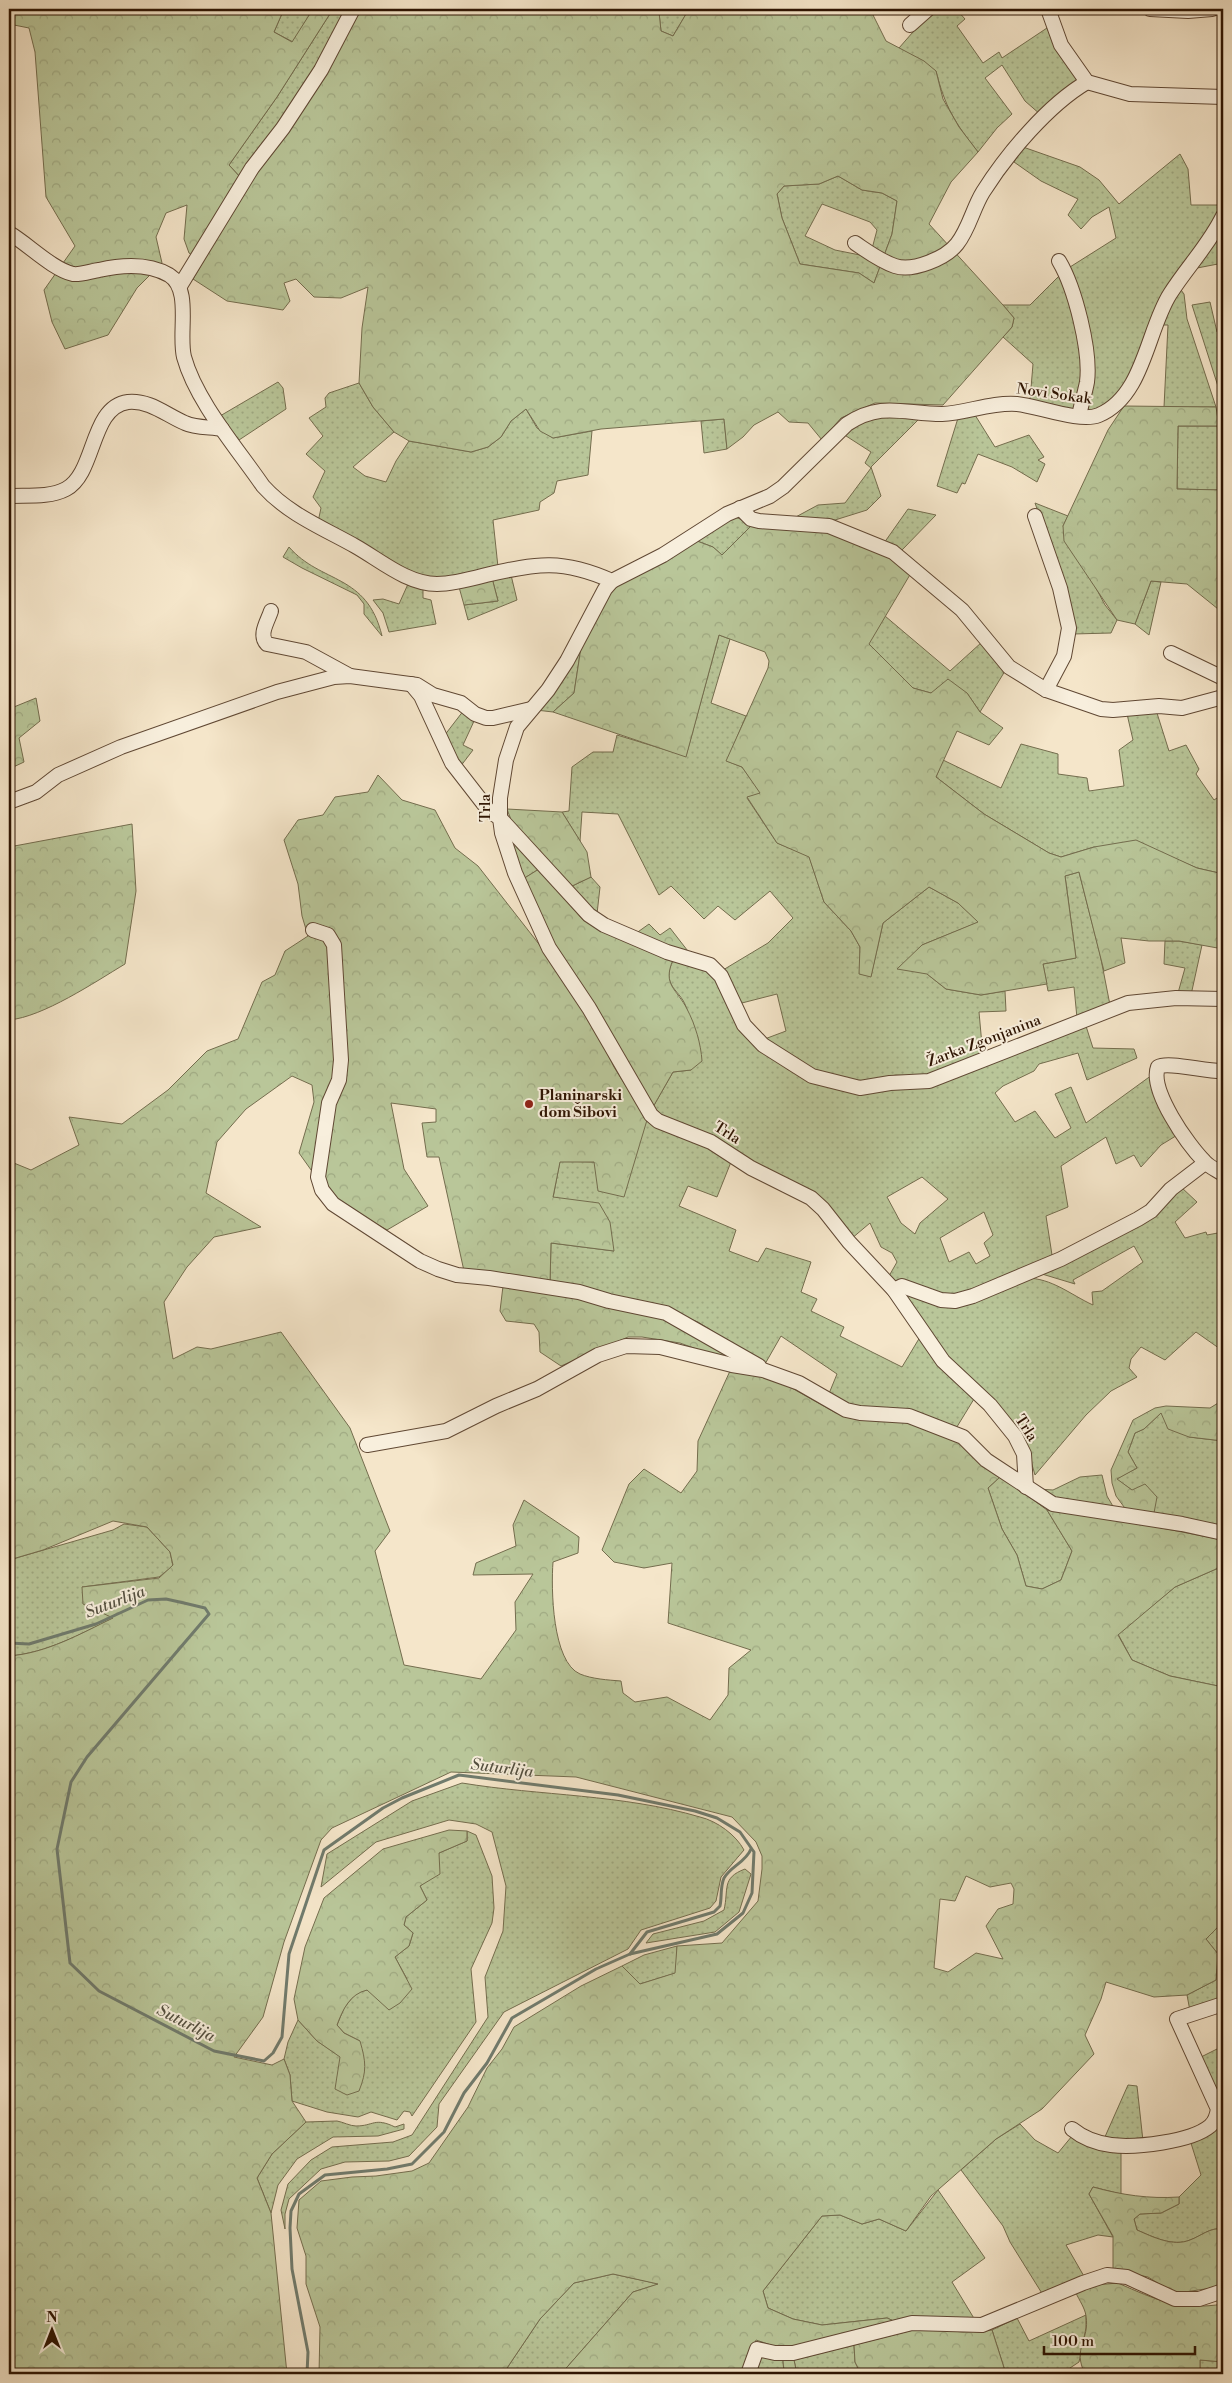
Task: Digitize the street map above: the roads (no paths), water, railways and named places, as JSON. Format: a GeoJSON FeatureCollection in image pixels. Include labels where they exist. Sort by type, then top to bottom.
{"type":"FeatureCollection","features":[{"type":"Feature","properties":{"kind":"street"},"geometry":{"type":"LineString","coordinates":[[180,286],[252,168],[283,128],[321,70],[353,9]]}},
{"type":"Feature","properties":{"kind":"street"},"geometry":{"type":"LineString","coordinates":[[910,25],[928,9]]}},
{"type":"Feature","properties":{"kind":"street"},"geometry":{"type":"LineString","coordinates":[[1048,9],[1061,45],[1087,82],[1130,94],[1223,97]]}},
{"type":"Feature","properties":{"kind":"street"},"geometry":{"type":"LineString","coordinates":[[1150,9],[1188,11],[1212,9]]}},
{"type":"Feature","properties":{"kind":"street"},"geometry":{"type":"LineString","coordinates":[[855,243],[874,256],[895,266],[903,267],[935,259],[945,253],[957,244],[983,192],[1033,128],[1054,106],[1087,82]]}},
{"type":"Feature","properties":{"kind":"street","name":"Novi Sokak"},"geometry":{"type":"LineString","coordinates":[[612,581],[663,555],[719,519],[783,487],[847,424],[858,416],[877,410],[894,409],[954,413],[1014,404],[1079,416],[1100,414],[1116,403],[1126,392],[1140,368],[1156,322],[1169,295],[1207,245],[1223,216]]}},
{"type":"Feature","properties":{"kind":"street"},"geometry":{"type":"LineString","coordinates":[[9,233],[25,242],[50,262],[73,274],[122,264],[160,271],[174,279],[180,286],[182,296],[181,338],[184,357],[202,400],[263,486],[274,498],[316,526],[355,546],[396,571],[429,583],[447,583],[519,568],[553,564],[585,569],[612,581]]}},
{"type":"Feature","properties":{"kind":"street"},"geometry":{"type":"LineString","coordinates":[[1059,261],[1065,271],[1076,306],[1086,351],[1087,381],[1079,416]]}},
{"type":"Feature","properties":{"kind":"street"},"geometry":{"type":"LineString","coordinates":[[9,496],[50,494],[66,489],[71,485],[83,469],[106,414],[118,405],[140,403],[153,406],[186,424],[222,429]]}},
{"type":"Feature","properties":{"kind":"street"},"geometry":{"type":"LineString","coordinates":[[740,508],[751,519],[759,522],[829,526],[893,552],[962,610],[1009,667],[1046,690],[1094,706],[1127,711],[1150,707],[1182,708],[1223,697]]}},
{"type":"Feature","properties":{"kind":"street"},"geometry":{"type":"LineString","coordinates":[[1035,516],[1060,588],[1069,628],[1064,656],[1046,690]]}},
{"type":"Feature","properties":{"kind":"street","name":"Trla"},"geometry":{"type":"LineString","coordinates":[[612,581],[605,589],[567,661],[548,690],[517,727],[500,798],[502,833],[516,873],[549,948],[589,1008],[651,1115],[658,1121],[705,1138],[751,1168],[811,1198],[894,1290],[943,1361],[990,1405],[1015,1436],[1024,1454],[1026,1486]]}},
{"type":"Feature","properties":{"kind":"street"},"geometry":{"type":"LineString","coordinates":[[271,611],[262,634],[267,644],[306,652],[350,676]]}},
{"type":"Feature","properties":{"kind":"street"},"geometry":{"type":"LineString","coordinates":[[1171,653],[1223,678]]}},
{"type":"Feature","properties":{"kind":"street"},"geometry":{"type":"LineString","coordinates":[[9,802],[36,792],[58,775],[121,747],[277,692],[334,677],[350,676],[411,684],[423,688],[432,695],[460,703],[475,714],[486,718],[531,709]]}},
{"type":"Feature","properties":{"kind":"street","name":"Žarka Zgonjanina"},"geometry":{"type":"LineString","coordinates":[[411,684],[421,696],[452,763],[490,812],[500,818],[589,916],[604,925],[667,952],[710,965],[721,976],[744,1025],[751,1034],[804,1072],[828,1081],[860,1088],[890,1083],[929,1081],[1128,1003],[1176,998],[1223,999]]}},
{"type":"Feature","properties":{"kind":"street"},"geometry":{"type":"LineString","coordinates":[[313,930],[328,935],[334,945],[341,1060],[339,1080],[329,1103],[318,1177],[322,1190],[333,1204],[420,1261],[438,1269],[457,1275],[579,1292],[609,1301],[666,1313],[756,1364],[763,1370]]}},
{"type":"Feature","properties":{"kind":"street"},"geometry":{"type":"LineString","coordinates":[[1223,1071],[1202,1071],[1167,1064],[1160,1065],[1156,1072],[1158,1086],[1183,1134],[1205,1163],[1223,1174]]}},
{"type":"Feature","properties":{"kind":"street"},"geometry":{"type":"LineString","coordinates":[[894,1290],[902,1286],[941,1300],[955,1302],[972,1296],[1061,1259],[1138,1219],[1150,1211],[1171,1189],[1205,1163]]}},
{"type":"Feature","properties":{"kind":"street"},"geometry":{"type":"LineString","coordinates":[[367,1445],[446,1431],[496,1406],[537,1389],[598,1355],[626,1346],[660,1347],[732,1365],[763,1370],[799,1383],[846,1410],[860,1413],[909,1416],[963,1437],[986,1460],[1053,1504],[1182,1524],[1223,1533]]}},
{"type":"Feature","properties":{"kind":"street"},"geometry":{"type":"LineString","coordinates":[[1072,2129],[1082,2137],[1093,2141],[1126,2146],[1156,2143],[1190,2136],[1209,2127],[1217,2115],[1218,2109],[1177,2019],[1223,2004]]}},
{"type":"Feature","properties":{"kind":"street"},"geometry":{"type":"LineString","coordinates":[[748,2374],[757,2349],[775,2353],[793,2353],[912,2323],[982,2325],[1107,2275],[1126,2277],[1175,2299],[1199,2298],[1223,2291]]}},
{"type":"Feature","properties":{"kind":"waterway","name":"Suturlija"},"geometry":{"type":"LineString","coordinates":[[9,1643],[29,1644],[96,1624],[148,1600],[166,1599],[184,1603],[205,1608],[209,1614],[87,1757],[71,1782],[57,1849],[70,1963],[99,1991],[214,2051],[264,2061],[273,2053],[282,2037],[289,1954],[324,1850],[383,1808],[402,1798],[459,1775],[618,1795],[695,1811],[717,1818],[740,1832],[754,1852],[752,1893],[743,1913],[717,1934],[630,1954],[596,1969],[512,2018],[487,2063],[464,2093],[444,2132],[412,2164],[387,2169],[325,2175],[299,2194],[291,2211],[290,2228],[292,2269],[308,2352],[307,2374]]}},
{"type":"Feature","properties":{"kind":"waterway","name":"Suturlija"},"geometry":{"type":"LineString","coordinates":[[630,1954],[647,1932],[714,1912],[720,1906],[724,1878],[730,1870],[746,1857],[751,1849]]}},
{"type":"Feature","properties":{"kind":"place","name":"Planinarski dom Šibovi"},"geometry":{"type":"Point","coordinates":[529,1104]}}]}
